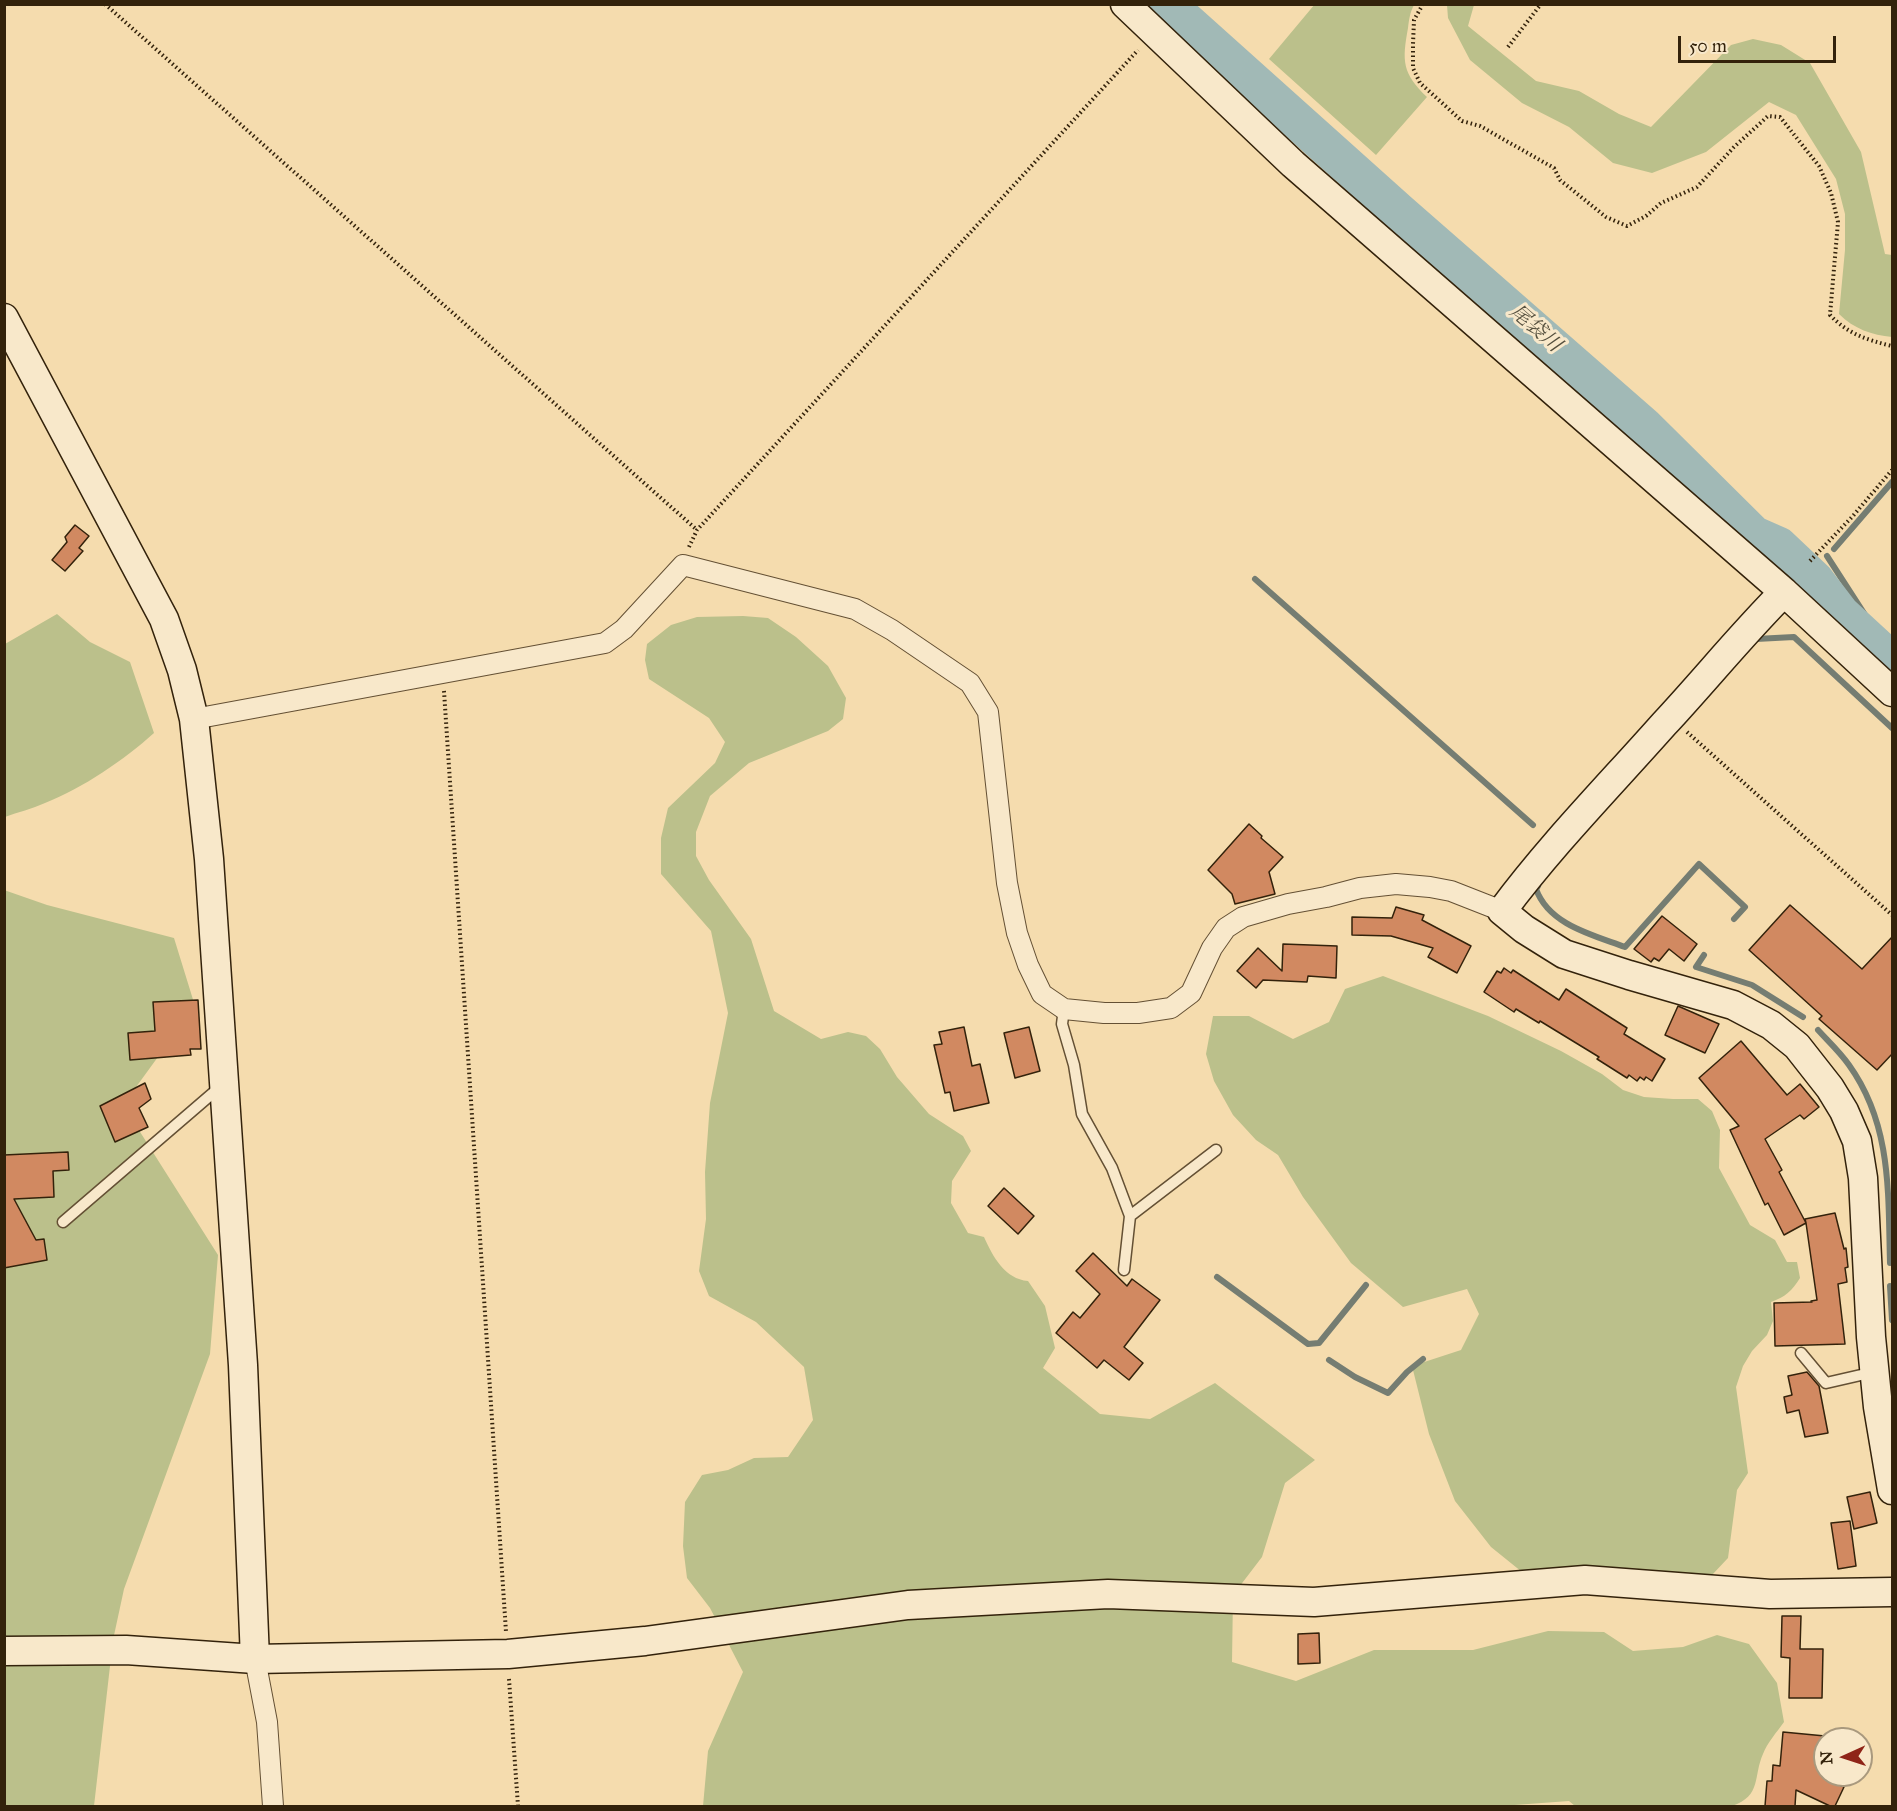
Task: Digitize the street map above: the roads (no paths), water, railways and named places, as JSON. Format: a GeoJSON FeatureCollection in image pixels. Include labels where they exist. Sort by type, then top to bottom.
{"type":"FeatureCollection","features":[{"type":"Feature","properties":{"kind":"street"},"geometry":{"type":"LineString","coordinates":[[1125,4],[1293,164],[1784,592],[1893,692]]}},
{"type":"Feature","properties":{"kind":"street"},"geometry":{"type":"LineString","coordinates":[[4,318],[164,619],[182,670],[194,719],[209,859],[243,1365],[255,1659],[267,1722],[273,1806]]}},
{"type":"Feature","properties":{"kind":"street"},"geometry":{"type":"LineString","coordinates":[[194,719],[605,643],[624,629],[683,565],[855,609],[892,630],[970,682],[988,712],[1007,883],[1017,933],[1028,966],[1042,994],[1064,1009],[1104,1013],[1171,1008],[1191,993],[1212,948],[1226,928],[1243,917],[1360,888],[1412,885],[1451,891],[1502,911],[1524,929],[1564,954],[1732,1005],[1771,1025],[1797,1046],[1813,1065],[1844,1111],[1857,1141],[1863,1178],[1878,1407],[1893,1490]]}},
{"type":"Feature","properties":{"kind":"street"},"geometry":{"type":"LineString","coordinates":[[1502,911],[1535,867],[1670,718],[1747,628],[1784,592]]}},
{"type":"Feature","properties":{"kind":"street"},"geometry":{"type":"LineString","coordinates":[[4,1651],[126,1650],[255,1659],[508,1654],[645,1641],[908,1605],[1108,1594],[1314,1602],[1585,1580],[1770,1594],[1893,1592]]}},
{"type":"Feature","properties":{"kind":"lane"},"geometry":{"type":"LineString","coordinates":[[1064,1009],[1062,1024],[1074,1065],[1082,1114],[1112,1168],[1130,1216],[1124,1270]]}},
{"type":"Feature","properties":{"kind":"lane"},"geometry":{"type":"LineString","coordinates":[[63,1222],[224,1084]]}},
{"type":"Feature","properties":{"kind":"lane"},"geometry":{"type":"LineString","coordinates":[[1130,1216],[1216,1150]]}},
{"type":"Feature","properties":{"kind":"lane"},"geometry":{"type":"LineString","coordinates":[[1801,1353],[1826,1383],[1875,1372]]}},
{"type":"Feature","properties":{"kind":"waterway","name":"尾袋川"},"geometry":{"type":"LineString","coordinates":[[1167,4],[1399,212],[1644,426],[1754,535],[1779,546],[1815,580],[1841,614],[1892,661]]}},
{"type":"Feature","properties":{"kind":"waterway"},"geometry":{"type":"LineString","coordinates":[[1834,549],[1892,482]]}},
{"type":"Feature","properties":{"kind":"waterway"},"geometry":{"type":"LineString","coordinates":[[1827,556],[1867,618],[1892,640]]}},
{"type":"Feature","properties":{"kind":"waterway","name":"尾袋川"},"geometry":{"type":"LineString","coordinates":[[1805,582],[1815,570]]}},
{"type":"Feature","properties":{"kind":"waterway"},"geometry":{"type":"LineString","coordinates":[[1255,579],[1533,825]]}},
{"type":"Feature","properties":{"kind":"waterway"},"geometry":{"type":"LineString","coordinates":[[1756,639],[1794,637],[1892,728]]}},
{"type":"Feature","properties":{"kind":"waterway"},"geometry":{"type":"LineString","coordinates":[[1538,886],[1536,889],[1542,901],[1561,920],[1586,933],[1625,947],[1699,864],[1745,907],[1734,919]]}},
{"type":"Feature","properties":{"kind":"waterway"},"geometry":{"type":"LineString","coordinates":[[1704,955],[1696,967],[1752,985],[1803,1017]]}},
{"type":"Feature","properties":{"kind":"waterway"},"geometry":{"type":"LineString","coordinates":[[1818,1030],[1849,1065],[1873,1111],[1885,1160],[1890,1263]]}},
{"type":"Feature","properties":{"kind":"waterway"},"geometry":{"type":"LineString","coordinates":[[1217,1277],[1308,1344],[1319,1343],[1366,1285]]}},
{"type":"Feature","properties":{"kind":"waterway"},"geometry":{"type":"LineString","coordinates":[[1890,1286],[1892,1320]]}},
{"type":"Feature","properties":{"kind":"waterway"},"geometry":{"type":"LineString","coordinates":[[1329,1360],[1355,1377],[1388,1393],[1407,1372],[1423,1359]]}}]}
